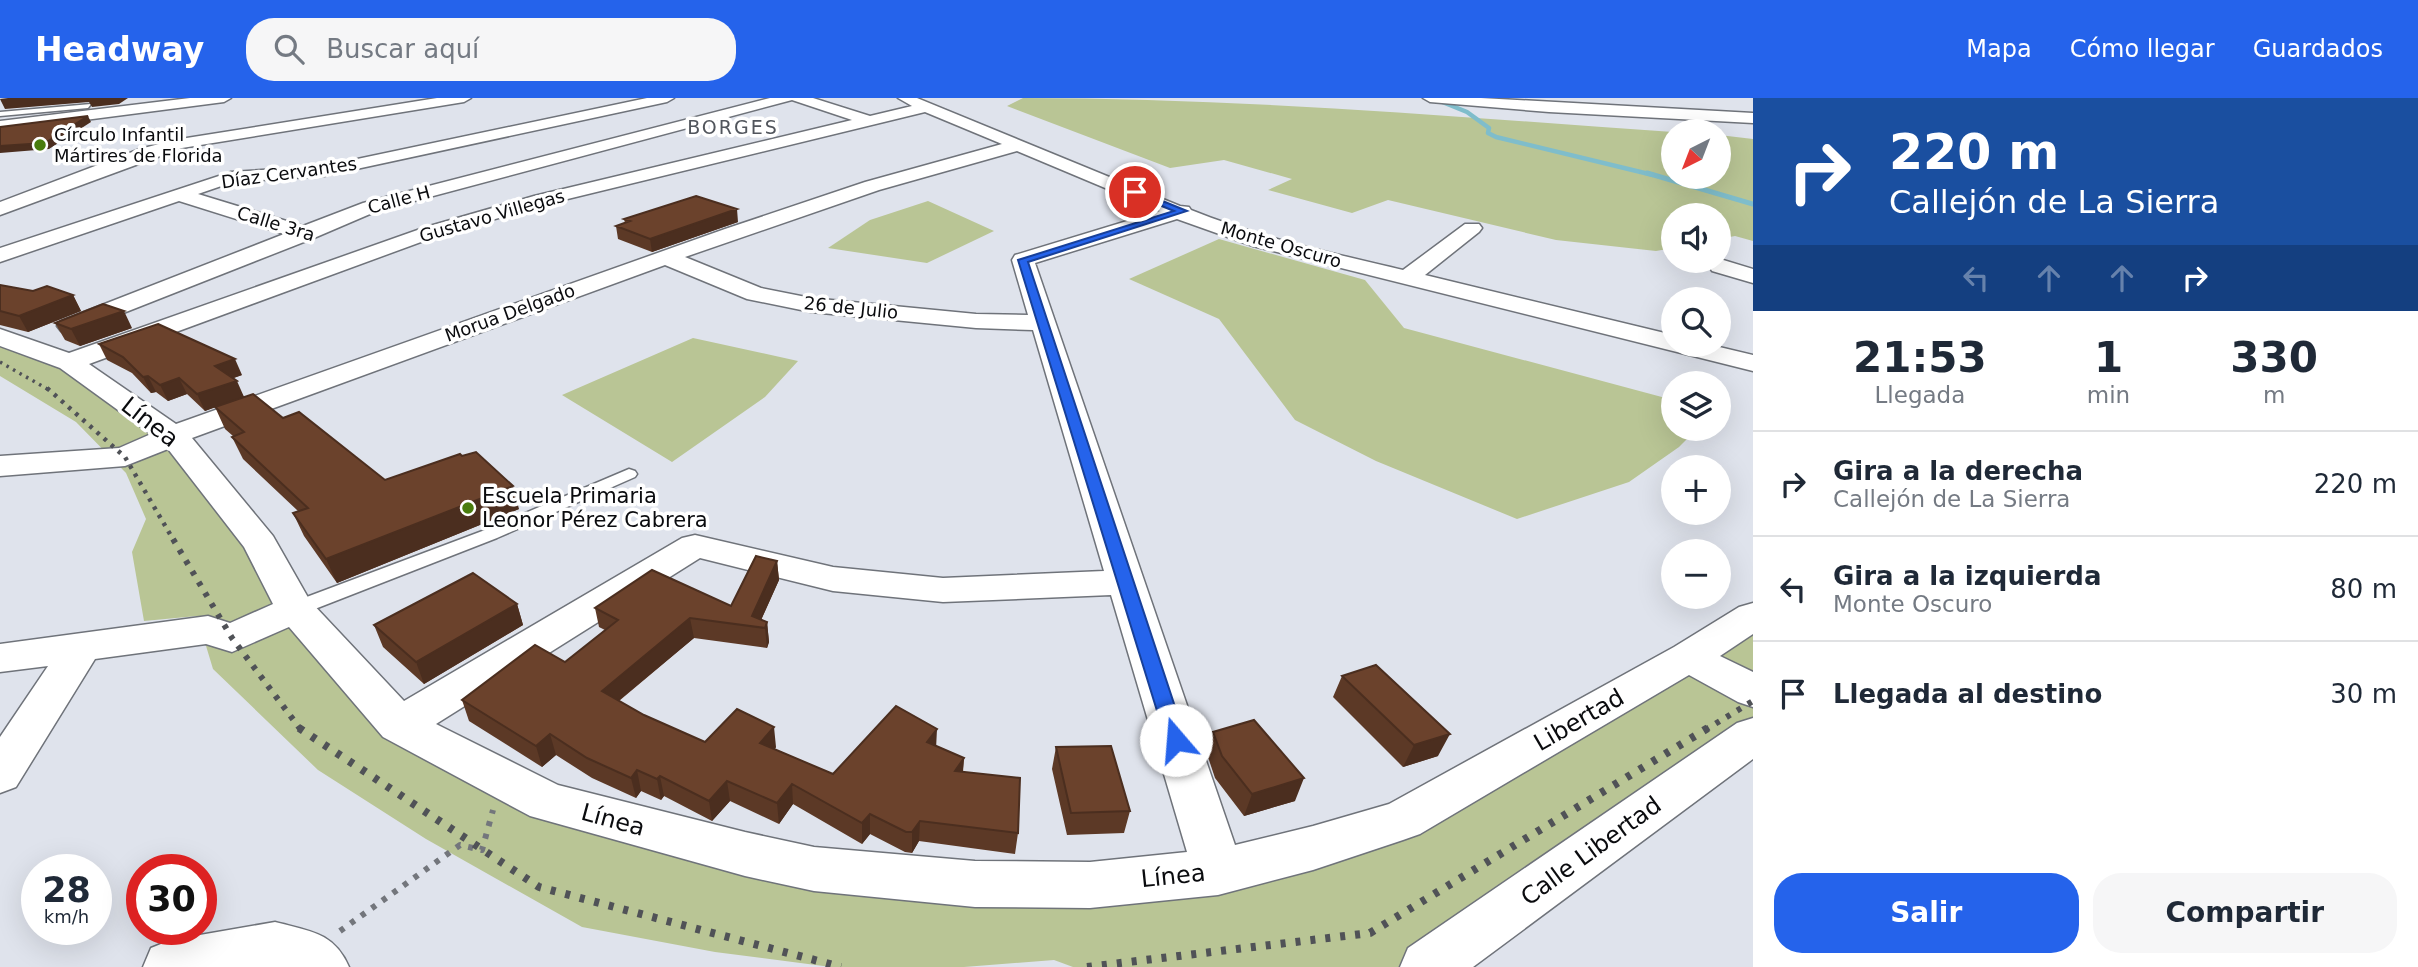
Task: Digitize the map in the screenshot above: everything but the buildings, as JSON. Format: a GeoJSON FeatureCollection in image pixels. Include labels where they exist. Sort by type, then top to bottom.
{"type":"FeatureCollection","features":[{"type":"Feature","properties":{"kind":"street"},"geometry":{"type":"LineString","coordinates":[[0,105],[12,98]]}},
{"type":"Feature","properties":{"kind":"street"},"geometry":{"type":"LineString","coordinates":[[119,98],[163,125],[180,143],[230,177]]}},
{"type":"Feature","properties":{"kind":"street"},"geometry":{"type":"LineString","coordinates":[[0,126],[224,98]]}},
{"type":"Feature","properties":{"kind":"street","name":"Díaz Cervantes"},"geometry":{"type":"LineString","coordinates":[[0,255],[230,177],[271,172],[316,172],[667,98]]}},
{"type":"Feature","properties":{"kind":"street","name":"Calle H"},"geometry":{"type":"LineString","coordinates":[[13,341],[150,293],[300,232],[370,207],[787,98]]}},
{"type":"Feature","properties":{"kind":"street"},"geometry":{"type":"LineString","coordinates":[[798,98],[870,121]]}},
{"type":"Feature","properties":{"kind":"street","name":"Monte Oscuro"},"geometry":{"type":"LineString","coordinates":[[905,98],[1182,211],[1214,227],[1260,242],[1661,340]]}},
{"type":"Feature","properties":{"kind":"street"},"geometry":{"type":"LineString","coordinates":[[1430,98],[1549,108],[1753,118]]}},
{"type":"Feature","properties":{"kind":"street"},"geometry":{"type":"LineString","coordinates":[[1549,108],[1576,98]]}},
{"type":"Feature","properties":{"kind":"street"},"geometry":{"type":"LineString","coordinates":[[0,209],[146,153],[180,143],[436,100],[468,111],[501,132],[561,157]]}},
{"type":"Feature","properties":{"kind":"street","name":"Gustavo Villegas"},"geometry":{"type":"LineString","coordinates":[[69,362],[433,231],[541,200],[927,107]]}},
{"type":"Feature","properties":{"kind":"street","name":"Morua Delgado"},"geometry":{"type":"LineString","coordinates":[[0,466],[125,457],[173,435],[666,257],[872,186],[1019,145]]}},
{"type":"Feature","properties":{"kind":"street","name":"Calle 3ra"},"geometry":{"type":"LineString","coordinates":[[180,195],[372,252]]}},
{"type":"Feature","properties":{"kind":"street"},"geometry":{"type":"LineString","coordinates":[[1182,211],[1023,260],[1218,872]]}},
{"type":"Feature","properties":{"kind":"street"},"geometry":{"type":"LineString","coordinates":[[1407,278],[1472,228]]}},
{"type":"Feature","properties":{"kind":"street","name":"26 de Julio"},"geometry":{"type":"LineString","coordinates":[[666,257],[755,294],[811,305],[976,321],[1044,323]]}},
{"type":"Feature","properties":{"kind":"street"},"geometry":{"type":"LineString","coordinates":[[1731,269],[1753,276]]}},
{"type":"Feature","properties":{"kind":"street"},"geometry":{"type":"LineString","coordinates":[[150,293],[202,312]]}},
{"type":"Feature","properties":{"kind":"street","name":"Línea"},"geometry":{"type":"LineString","coordinates":[[13,341],[69,362],[173,435],[260,544],[295,609],[399,725],[547,802],[745,854],[814,869],[975,884],[1090,885],[1218,872],[1314,848],[1403,820]]}},
{"type":"Feature","properties":{"kind":"street"},"geometry":{"type":"LineString","coordinates":[[1729,357],[1753,363]]}},
{"type":"Feature","properties":{"kind":"street"},"geometry":{"type":"LineString","coordinates":[[399,725],[695,546],[833,579],[943,590],[1125,582]]}},
{"type":"Feature","properties":{"kind":"street"},"geometry":{"type":"LineString","coordinates":[[0,658],[208,630],[232,638],[295,609]]}},
{"type":"Feature","properties":{"kind":"street","name":"Libertad"},"geometry":{"type":"LineString","coordinates":[[1403,820],[1688,657],[1753,616]]}},
{"type":"Feature","properties":{"kind":"street"},"geometry":{"type":"LineString","coordinates":[[0,774],[80,649]]}},
{"type":"Feature","properties":{"kind":"street"},"geometry":{"type":"LineString","coordinates":[[1688,657],[1753,691]]}},
{"type":"Feature","properties":{"kind":"street","name":"Calle Libertad"},"geometry":{"type":"LineString","coordinates":[[1428,967],[1753,735]]}},
{"type":"Feature","properties":{"kind":"street"},"geometry":{"type":"LineString","coordinates":[[171,967],[275,948],[313,961]]}},
{"type":"Feature","properties":{"kind":"lane"},"geometry":{"type":"LineString","coordinates":[[0,114],[88,106]]}},
{"type":"Feature","properties":{"kind":"lane"},"geometry":{"type":"LineString","coordinates":[[295,609],[491,534],[629,474]]}},
{"type":"Feature","properties":{"kind":"path"},"geometry":{"type":"LineString","coordinates":[[313,961],[460,845],[482,850],[502,779]]}},
{"type":"Feature","properties":{"kind":"green space"},"geometry":{"type":"Polygon","coordinates":[[[1023,98],[1186,101],[1661,131],[1661,189],[1731,189],[1731,136],[1753,139],[1753,241],[1731,237],[1731,203],[1661,203],[1661,250],[1656,251],[1556,240],[1388,200],[1352,213],[1268,190],[1292,179],[1224,160],[1170,168],[1007,106],[1023,98]]]}},
{"type":"Feature","properties":{"kind":"green space"},"geometry":{"type":"Polygon","coordinates":[[[928,201],[994,231],[927,263],[828,248],[870,220],[928,201]]]}},
{"type":"Feature","properties":{"kind":"green space"},"geometry":{"type":"Polygon","coordinates":[[[1219,239],[1365,280],[1404,328],[1661,397],[1661,441],[1685,441],[1668,455],[1661,455],[1661,460],[1629,482],[1517,519],[1376,461],[1295,420],[1219,319],[1129,279],[1219,239]]]}},
{"type":"Feature","properties":{"kind":"green space"},"geometry":{"type":"Polygon","coordinates":[[[0,337],[25,345],[173,435],[399,725],[547,802],[745,854],[1090,885],[1313,848],[1753,616],[1753,735],[1428,967],[1073,967],[1054,960],[964,967],[831,967],[715,952],[582,927],[426,839],[318,770],[213,669],[197,616],[144,621],[132,552],[146,519],[126,473],[76,422],[0,376],[0,337]]]}},
{"type":"Feature","properties":{"kind":"green space"},"geometry":{"type":"Polygon","coordinates":[[[693,338],[798,361],[765,397],[672,462],[562,395],[693,338]]]}},
{"type":"Feature","properties":{"kind":"waterway"},"geometry":{"type":"LineString","coordinates":[[1440,101],[1467,112],[1489,128],[1488,133],[1496,137],[1653,175]]}},
{"type":"Feature","properties":{"kind":"waterway"},"geometry":{"type":"LineString","coordinates":[[1647,173],[1753,204]]}},
{"type":"Feature","properties":{"kind":"railway"},"geometry":{"type":"LineString","coordinates":[[0,362],[49,390]]}},
{"type":"Feature","properties":{"kind":"railway"},"geometry":{"type":"LineString","coordinates":[[47,388],[125,457],[174,541]]}},
{"type":"Feature","properties":{"kind":"railway"},"geometry":{"type":"LineString","coordinates":[[173,539],[232,638],[300,729]]}},
{"type":"Feature","properties":{"kind":"railway"},"geometry":{"type":"LineString","coordinates":[[1705,730],[1753,701]]}},
{"type":"Feature","properties":{"kind":"railway"},"geometry":{"type":"LineString","coordinates":[[1087,967],[1370,933],[1708,728]]}},
{"type":"Feature","properties":{"kind":"railway"},"geometry":{"type":"LineString","coordinates":[[300,729],[539,887],[841,967]]}},
{"type":"Feature","properties":{"kind":"place","name":"Círculo Infantil Mártires de Florida"},"geometry":{"type":"Point","coordinates":[40,145]}},
{"type":"Feature","properties":{"kind":"place","name":"Escuela Primaria Leonor Pérez Cabrera"},"geometry":{"type":"Point","coordinates":[468,508]}},
{"type":"Feature","properties":{"kind":"district","name":"BORGES"},"geometry":{"type":"Point","coordinates":[733,127]}},
{"type":"Feature","properties":{"kind":"route"},"geometry":{"type":"LineString","coordinates":[[1135,192],[1182,211],[1023,260],[1176,740]]}}]}
